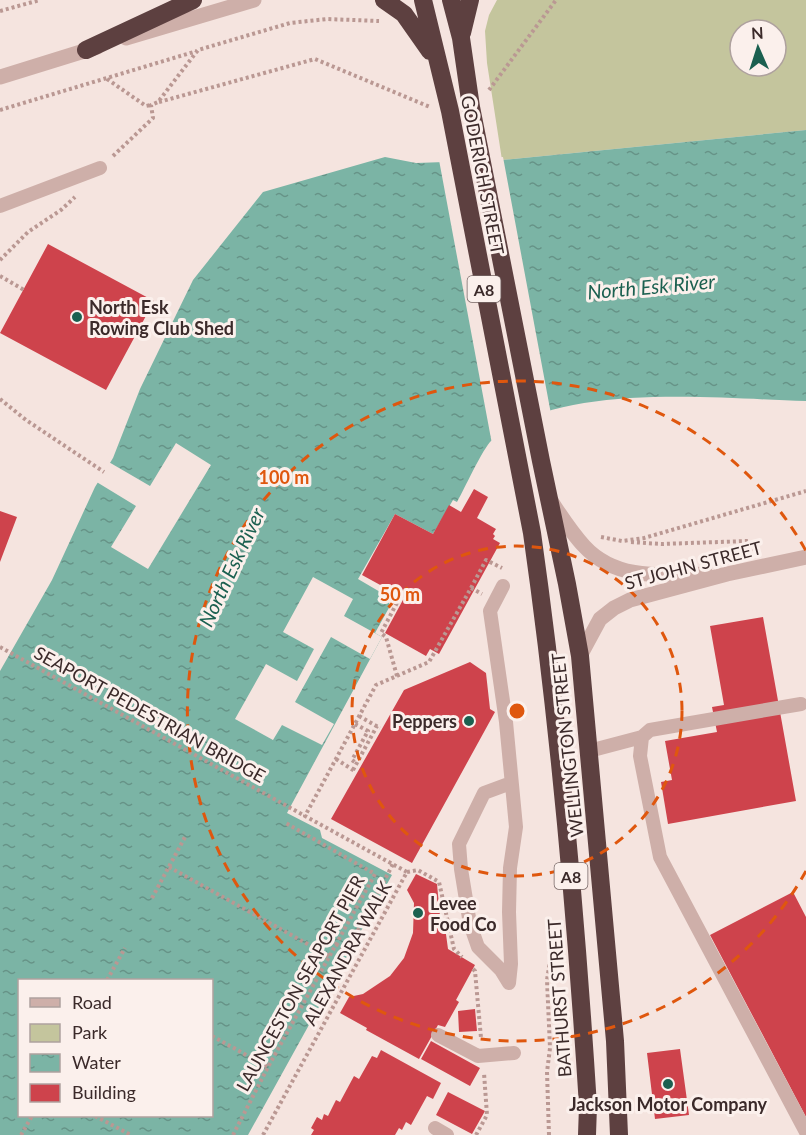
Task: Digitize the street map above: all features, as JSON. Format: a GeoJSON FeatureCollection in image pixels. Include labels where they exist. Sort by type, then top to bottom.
{"type":"FeatureCollection","features":[{"type":"Feature","properties":{"kind":"highway"},"geometry":{"type":"LineString","coordinates":[[86,50],[193,0]]}},
{"type":"Feature","properties":{"kind":"highway"},"geometry":{"type":"LineString","coordinates":[[384,0],[397,8],[411,23],[439,65]]}},
{"type":"Feature","properties":{"kind":"highway","name":"GODERICH STREET"},"geometry":{"type":"LineString","coordinates":[[423,0],[439,65],[441,110],[518,466]]}},
{"type":"Feature","properties":{"kind":"highway","name":"GODERICH STREET"},"geometry":{"type":"LineString","coordinates":[[451,0],[478,101],[541,461]]}},
{"type":"Feature","properties":{"kind":"highway"},"geometry":{"type":"LineString","coordinates":[[461,38],[471,0]]}},
{"type":"Feature","properties":{"kind":"highway","name":"WELLINGTON STREET"},"geometry":{"type":"LineString","coordinates":[[541,461],[580,656],[615,1041],[619,1135]]}},
{"type":"Feature","properties":{"kind":"highway","name":"BATHURST STREET"},"geometry":{"type":"LineString","coordinates":[[518,466],[540,587],[574,896],[588,1106],[587,1135]]}},
{"type":"Feature","properties":{"kind":"street"},"geometry":{"type":"LineString","coordinates":[[0,77],[254,0]]}},
{"type":"Feature","properties":{"kind":"street"},"geometry":{"type":"LineString","coordinates":[[550,499],[584,546],[610,566],[639,574],[727,574]]}},
{"type":"Feature","properties":{"kind":"street","name":"ST JOHN STREET"},"geometry":{"type":"LineString","coordinates":[[580,656],[600,618],[630,600],[755,567],[806,557]]}},
{"type":"Feature","properties":{"kind":"lane"},"geometry":{"type":"LineString","coordinates":[[0,206],[100,168]]}},
{"type":"Feature","properties":{"kind":"lane"},"geometry":{"type":"LineString","coordinates":[[501,592],[490,611],[506,722],[516,827],[510,868],[509,983],[501,970],[478,947],[474,938],[459,844],[484,794],[511,783]]}},
{"type":"Feature","properties":{"kind":"lane"},"geometry":{"type":"LineString","coordinates":[[590,751],[642,737],[650,730],[801,704]]}},
{"type":"Feature","properties":{"kind":"lane"},"geometry":{"type":"LineString","coordinates":[[642,737],[640,756],[660,857],[806,1132]]}},
{"type":"Feature","properties":{"kind":"lane"},"geometry":{"type":"LineString","coordinates":[[438,1035],[478,1056],[514,1053]]}},
{"type":"Feature","properties":{"kind":"lane"},"geometry":{"type":"LineString","coordinates":[[435,1128],[447,1135]]}},
{"type":"Feature","properties":{"kind":"path"},"geometry":{"type":"LineString","coordinates":[[0,11],[40,0]]}},
{"type":"Feature","properties":{"kind":"path"},"geometry":{"type":"LineString","coordinates":[[478,101],[556,0]]}},
{"type":"Feature","properties":{"kind":"path"},"geometry":{"type":"LineString","coordinates":[[0,110],[290,23],[327,19],[381,21]]}},
{"type":"Feature","properties":{"kind":"path"},"geometry":{"type":"LineString","coordinates":[[158,102],[198,50]]}},
{"type":"Feature","properties":{"kind":"path"},"geometry":{"type":"LineString","coordinates":[[107,79],[146,106],[315,59],[441,110]]}},
{"type":"Feature","properties":{"kind":"path"},"geometry":{"type":"LineString","coordinates":[[100,168],[153,118],[151,105]]}},
{"type":"Feature","properties":{"kind":"path"},"geometry":{"type":"LineString","coordinates":[[0,260],[28,232],[61,210],[78,194]]}},
{"type":"Feature","properties":{"kind":"path"},"geometry":{"type":"LineString","coordinates":[[0,276],[24,290]]}},
{"type":"Feature","properties":{"kind":"path"},"geometry":{"type":"LineString","coordinates":[[0,399],[26,420],[104,472]]}},
{"type":"Feature","properties":{"kind":"path"},"geometry":{"type":"LineString","coordinates":[[622,541],[644,538],[806,491]]}},
{"type":"Feature","properties":{"kind":"path"},"geometry":{"type":"LineString","coordinates":[[596,535],[622,541],[661,544],[748,541],[755,567]]}},
{"type":"Feature","properties":{"kind":"path"},"geometry":{"type":"LineString","coordinates":[[305,816],[376,685],[429,662],[471,588],[487,597],[501,592]]}},
{"type":"Feature","properties":{"kind":"path"},"geometry":{"type":"LineString","coordinates":[[397,676],[386,638],[381,633],[399,599]]}},
{"type":"Feature","properties":{"kind":"path","name":"SEAPORT PEDESTRIAN BRIDGE"},"geometry":{"type":"LineString","coordinates":[[0,647],[305,816]]}},
{"type":"Feature","properties":{"kind":"path"},"geometry":{"type":"LineString","coordinates":[[336,759],[354,771],[356,763],[379,727],[359,716]]}},
{"type":"Feature","properties":{"kind":"path"},"geometry":{"type":"LineString","coordinates":[[355,724],[368,731],[352,760],[356,763]]}},
{"type":"Feature","properties":{"kind":"path","name":"ALEXANDRA WALK"},"geometry":{"type":"LineString","coordinates":[[263,1135],[407,872],[305,816]]}},
{"type":"Feature","properties":{"kind":"path","name":"LAUNCESTON SEAPORT PIER"},"geometry":{"type":"LineString","coordinates":[[233,1135],[375,874],[284,822]]}},
{"type":"Feature","properties":{"kind":"path"},"geometry":{"type":"LineString","coordinates":[[152,898],[185,837]]}},
{"type":"Feature","properties":{"kind":"path"},"geometry":{"type":"LineString","coordinates":[[336,944],[347,951],[393,864]]}},
{"type":"Feature","properties":{"kind":"path"},"geometry":{"type":"LineString","coordinates":[[170,867],[329,956]]}},
{"type":"Feature","properties":{"kind":"path"},"geometry":{"type":"LineString","coordinates":[[407,872],[418,870],[439,882],[454,949],[475,971],[487,1115],[476,1135]]}},
{"type":"Feature","properties":{"kind":"path"},"geometry":{"type":"LineString","coordinates":[[549,1135],[547,980],[555,933]]}},
{"type":"Feature","properties":{"kind":"path"},"geometry":{"type":"LineString","coordinates":[[110,979],[125,948]]}},
{"type":"Feature","properties":{"kind":"path"},"geometry":{"type":"LineString","coordinates":[[213,1037],[268,1067]]}},
{"type":"Feature","properties":{"kind":"path"},"geometry":{"type":"LineString","coordinates":[[21,1135],[31,1117]]}},
{"type":"Feature","properties":{"kind":"path"},"geometry":{"type":"LineString","coordinates":[[97,1117],[131,1135]]}},
{"type":"Feature","properties":{"kind":"green space"},"geometry":{"type":"Polygon","coordinates":[[[497,0],[806,0],[806,130],[502,160],[487,63],[485,31],[489,15],[497,0]]]}},
{"type":"Feature","properties":{"kind":"water","name":"North Esk River"},"geometry":{"type":"Polygon","coordinates":[[[806,130],[806,401],[650,397],[570,406],[535,416],[505,431],[492,441],[481,455],[457,502],[453,500],[433,534],[395,514],[358,579],[387,596],[390,606],[375,633],[382,637],[287,813],[320,830],[322,838],[392,875],[248,1135],[0,1135],[0,671],[52,580],[95,487],[113,458],[140,389],[193,280],[263,192],[385,157],[416,163],[502,160],[806,130]]]}},
{"type":"Feature","properties":{"kind":"pier"},"geometry":{"type":"Polygon","coordinates":[[[503,157],[551,414],[519,425],[492,444],[439,160],[503,157]]]}},
{"type":"Feature","properties":{"kind":"pier"},"geometry":{"type":"Polygon","coordinates":[[[176,443],[211,465],[148,569],[111,547],[136,506],[95,481],[107,461],[150,486],[176,443]]]}},
{"type":"Feature","properties":{"kind":"pier"},"geometry":{"type":"Polygon","coordinates":[[[313,577],[353,599],[344,616],[382,637],[370,659],[331,637],[295,702],[334,724],[322,745],[282,725],[273,740],[235,719],[266,664],[297,681],[314,649],[283,632],[313,577]]]}},
{"type":"Feature","properties":{"kind":"building","name":"North Esk Rowing Club Shed"},"geometry":{"type":"Polygon","coordinates":[[[48,244],[154,301],[106,390],[0,333],[48,244]]]}},
{"type":"Feature","properties":{"kind":"building"},"geometry":{"type":"Polygon","coordinates":[[[474,489],[488,497],[477,518],[496,529],[493,539],[500,543],[439,654],[430,649],[426,656],[385,633],[404,598],[362,575],[395,514],[433,534],[449,505],[461,512],[474,489]]]}},
{"type":"Feature","properties":{"kind":"building"},"geometry":{"type":"Polygon","coordinates":[[[0,511],[17,517],[0,562],[0,511]]]}},
{"type":"Feature","properties":{"kind":"building"},"geometry":{"type":"Polygon","coordinates":[[[763,617],[796,801],[668,824],[661,782],[672,780],[665,741],[717,732],[712,707],[724,705],[710,626],[763,617]]]}},
{"type":"Feature","properties":{"kind":"building"},"geometry":{"type":"Polygon","coordinates":[[[470,662],[486,673],[490,709],[495,712],[412,863],[331,819],[404,690],[470,662]]]}},
{"type":"Feature","properties":{"kind":"building"},"geometry":{"type":"Polygon","coordinates":[[[416,874],[437,884],[441,927],[445,927],[448,949],[475,965],[456,1000],[459,1002],[445,1027],[438,1025],[419,1059],[340,1013],[349,997],[363,994],[390,976],[404,958],[413,933],[414,903],[407,890],[416,874]]]}},
{"type":"Feature","properties":{"kind":"building"},"geometry":{"type":"Polygon","coordinates":[[[793,892],[806,917],[806,1117],[710,935],[793,892]]]}},
{"type":"Feature","properties":{"kind":"building"},"geometry":{"type":"Polygon","coordinates":[[[475,1009],[477,1031],[459,1032],[458,1011],[475,1009]]]}},
{"type":"Feature","properties":{"kind":"building"},"geometry":{"type":"Polygon","coordinates":[[[431,1041],[480,1068],[470,1086],[421,1059],[431,1041]]]}},
{"type":"Feature","properties":{"kind":"building","name":"Jackson Motor Company"},"geometry":{"type":"Polygon","coordinates":[[[680,1049],[689,1115],[655,1119],[647,1053],[680,1049]]]}},
{"type":"Feature","properties":{"kind":"building"},"geometry":{"type":"Polygon","coordinates":[[[381,1050],[441,1083],[433,1099],[427,1096],[411,1125],[406,1122],[402,1130],[399,1128],[395,1135],[311,1135],[314,1130],[311,1128],[317,1117],[322,1120],[324,1114],[328,1116],[336,1100],[340,1102],[354,1076],[359,1079],[372,1056],[377,1058],[381,1050]]]}},
{"type":"Feature","properties":{"kind":"building"},"geometry":{"type":"Polygon","coordinates":[[[448,1092],[485,1111],[472,1134],[436,1115],[448,1092]]]}},
{"type":"Feature","properties":{"kind":"place","name":"North Esk Rowing Club Shed"},"geometry":{"type":"Point","coordinates":[77,317]}},
{"type":"Feature","properties":{"kind":"place","name":"Peppers"},"geometry":{"type":"Point","coordinates":[469,721]}},
{"type":"Feature","properties":{"kind":"place","name":"Levee Food Co"},"geometry":{"type":"Point","coordinates":[418,913]}},
{"type":"Feature","properties":{"kind":"place","name":"Jackson Motor Company"},"geometry":{"type":"Point","coordinates":[668,1084]}}]}
